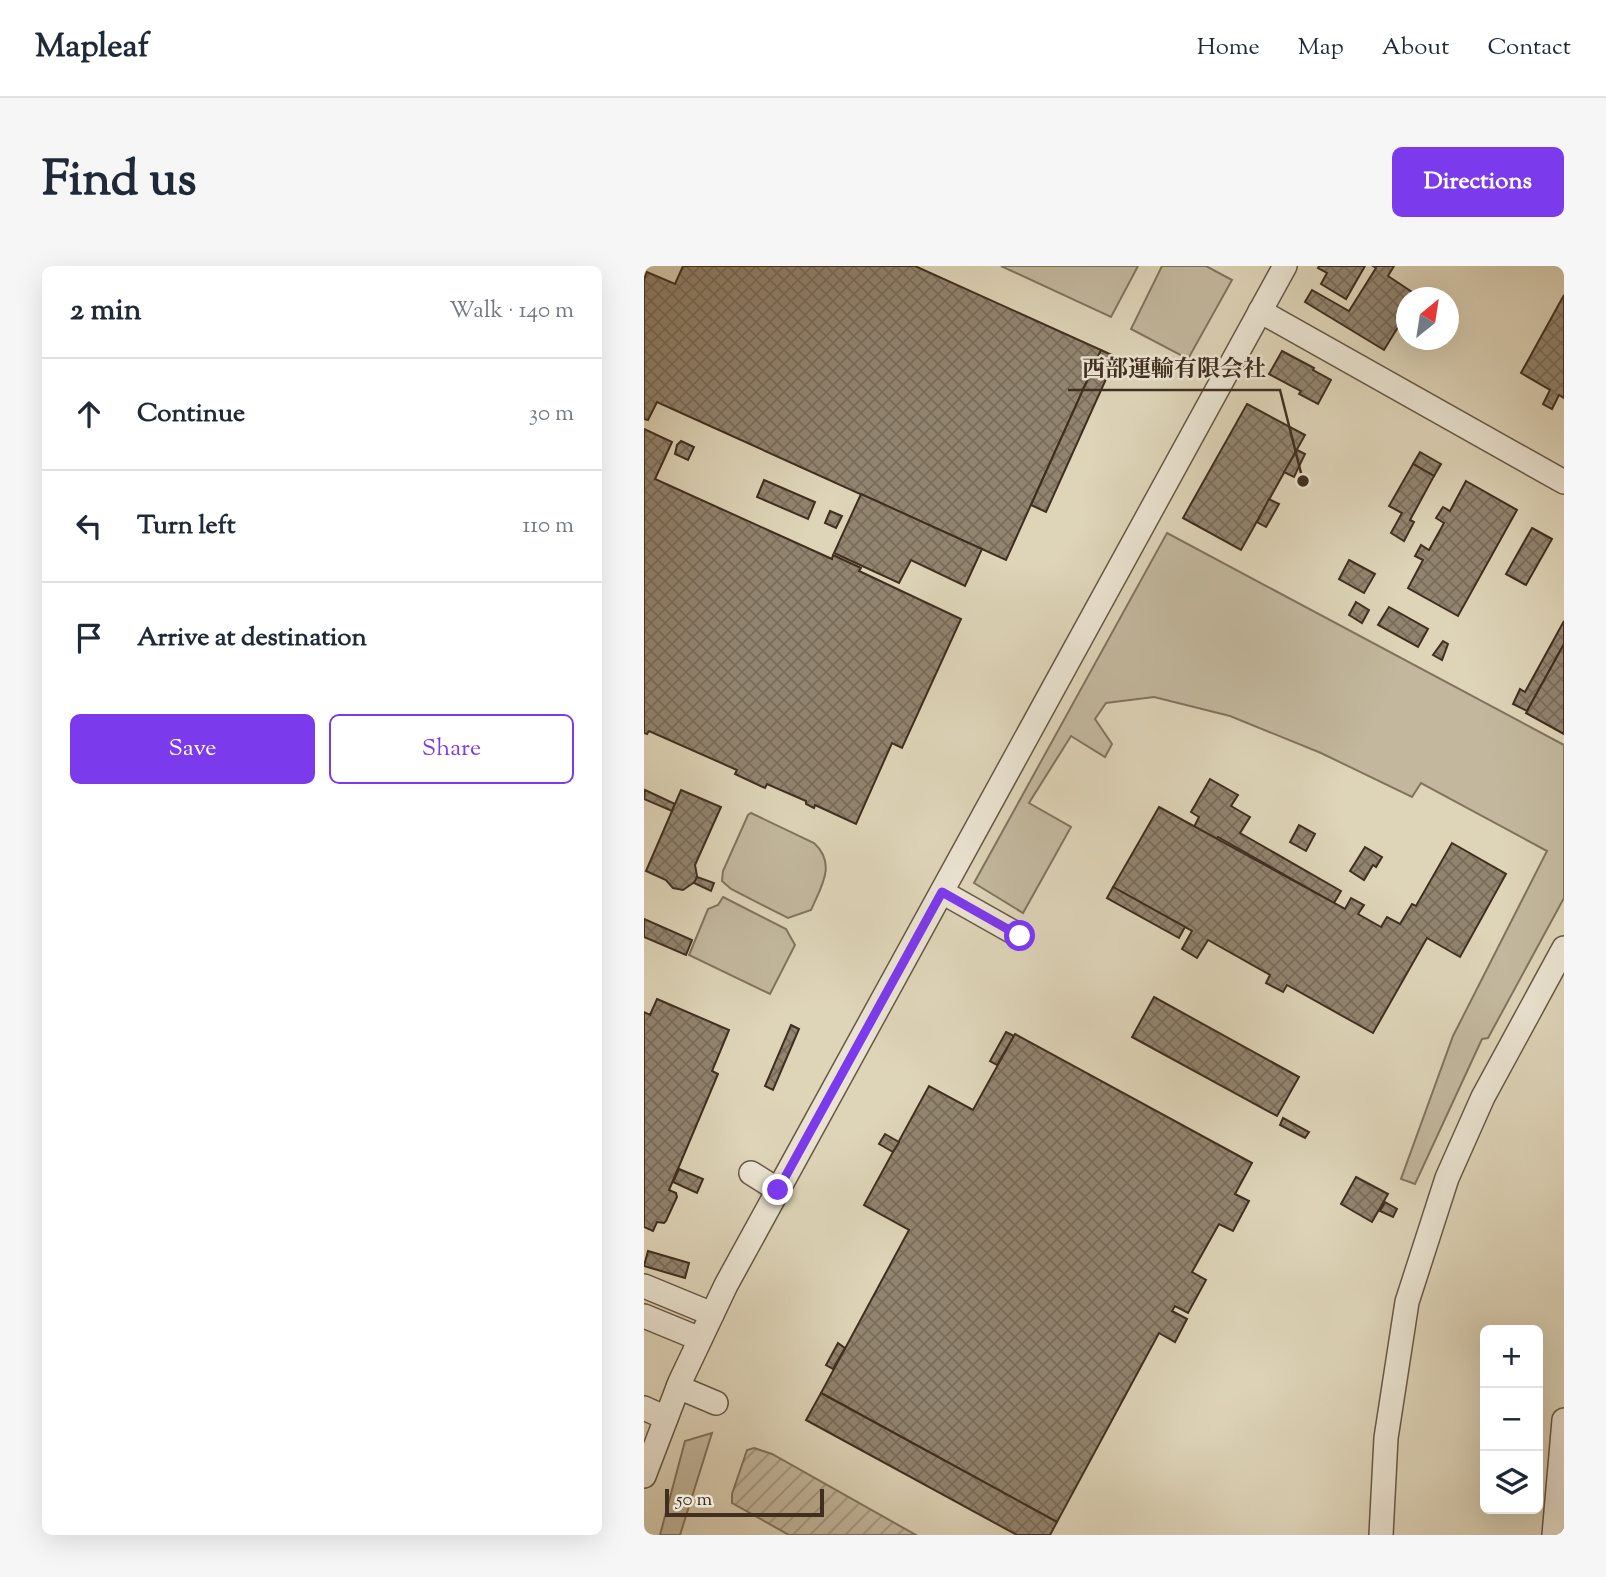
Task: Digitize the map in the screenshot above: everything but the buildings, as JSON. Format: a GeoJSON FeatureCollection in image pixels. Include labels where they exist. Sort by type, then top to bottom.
{"type":"FeatureCollection","features":[{"type":"Feature","properties":{"kind":"street"},"geometry":{"type":"LineString","coordinates":[[644,1476],[678,1387],[712,1314],[1285,266]]}},
{"type":"Feature","properties":{"kind":"street"},"geometry":{"type":"LineString","coordinates":[[1260,311],[1564,482]]}},
{"type":"Feature","properties":{"kind":"street"},"geometry":{"type":"LineString","coordinates":[[942,892],[1020,936]]}},
{"type":"Feature","properties":{"kind":"street"},"geometry":{"type":"LineString","coordinates":[[1381,1535],[1386,1438],[1407,1303],[1452,1166],[1483,1097],[1564,948]]}},
{"type":"Feature","properties":{"kind":"street"},"geometry":{"type":"LineString","coordinates":[[751,1173],[778,1190]]}},
{"type":"Feature","properties":{"kind":"street"},"geometry":{"type":"LineString","coordinates":[[644,1286],[712,1314]]}},
{"type":"Feature","properties":{"kind":"street"},"geometry":{"type":"LineString","coordinates":[[644,1316],[700,1339]]}},
{"type":"Feature","properties":{"kind":"street"},"geometry":{"type":"LineString","coordinates":[[678,1387],[716,1403]]}},
{"type":"Feature","properties":{"kind":"street"},"geometry":{"type":"LineString","coordinates":[[644,1408],[666,1418]]}},
{"type":"Feature","properties":{"kind":"street"},"geometry":{"type":"LineString","coordinates":[[1554,1535],[1564,1420]]}},
{"type":"Feature","properties":{"kind":"shaded area"},"geometry":{"type":"Polygon","coordinates":[[[1001,266],[1138,266],[1111,317],[1001,266]]]}},
{"type":"Feature","properties":{"kind":"shaded area"},"geometry":{"type":"Polygon","coordinates":[[[1162,266],[1206,266],[1232,280],[1188,359],[1131,329],[1162,266]]]}},
{"type":"Feature","properties":{"kind":"shaded area"},"geometry":{"type":"Polygon","coordinates":[[[1167,533],[1564,745],[1564,898],[1488,1038],[1482,1039],[1415,1184],[1401,1179],[1453,1036],[1547,851],[1421,783],[1412,797],[1321,753],[1230,716],[1154,697],[1106,703],[1095,719],[1112,744],[1105,757],[1071,736],[1029,803],[1071,827],[1023,913],[974,883],[1167,533]]]}},
{"type":"Feature","properties":{"kind":"shaded area"},"geometry":{"type":"Polygon","coordinates":[[[751,813],[814,843],[821,851],[825,859],[825,876],[811,910],[788,918],[731,889],[722,881],[723,871],[751,813]]]}},
{"type":"Feature","properties":{"kind":"shaded area"},"geometry":{"type":"Polygon","coordinates":[[[723,897],[786,929],[795,945],[770,994],[689,955],[708,909],[718,905],[723,897]]]}},
{"type":"Feature","properties":{"kind":"shaded area"},"geometry":{"type":"Polygon","coordinates":[[[712,1433],[680,1535],[660,1535],[685,1441],[712,1433]]]}},
{"type":"Feature","properties":{"kind":"shaded area"},"geometry":{"type":"Polygon","coordinates":[[[754,1448],[772,1454],[916,1535],[789,1535],[732,1503],[732,1494],[747,1450],[754,1448]]]}},
{"type":"Feature","properties":{"kind":"place","name":"西部運輸有限会社"},"geometry":{"type":"Point","coordinates":[1303,481]}},
{"type":"Feature","properties":{"kind":"route"},"geometry":{"type":"LineString","coordinates":[[778,1190],[942,892],[1020,936]]}}]}
